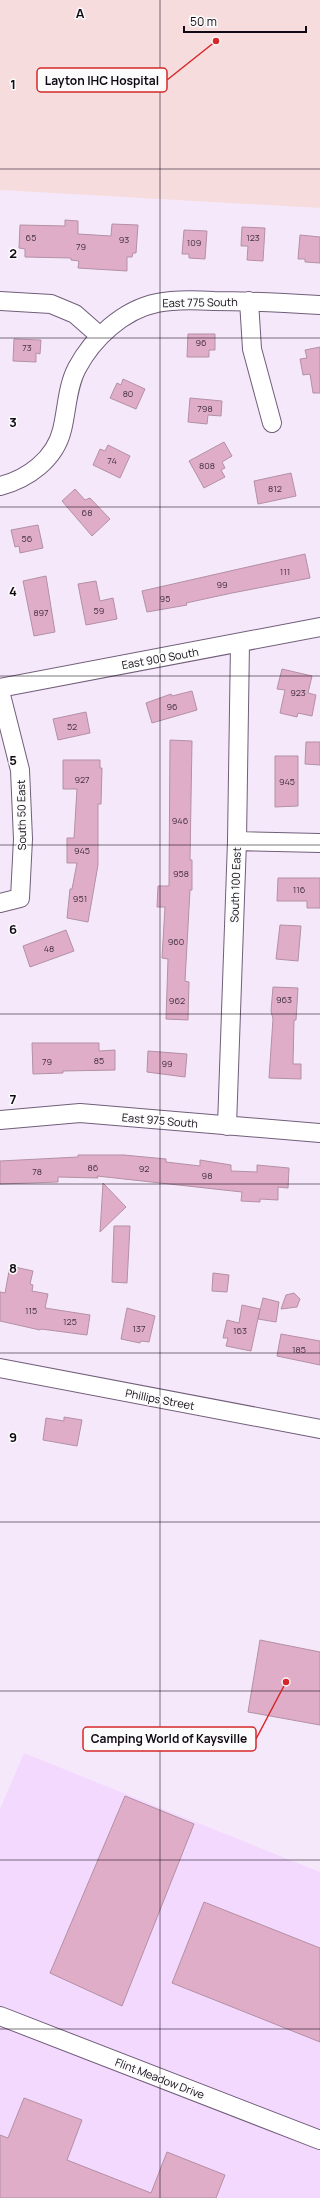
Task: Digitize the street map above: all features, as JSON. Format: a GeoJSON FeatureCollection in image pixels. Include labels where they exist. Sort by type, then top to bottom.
{"type":"FeatureCollection","features":[{"type":"Feature","properties":{"kind":"street","name":"East 775 South"},"geometry":{"type":"LineString","coordinates":[[0,486],[35,470],[52,454],[62,432],[69,395],[77,369],[100,336],[129,313],[157,303],[191,300],[320,305]]}},
{"type":"Feature","properties":{"kind":"street"},"geometry":{"type":"LineString","coordinates":[[0,301],[51,304],[75,314],[100,336]]}},
{"type":"Feature","properties":{"kind":"street"},"geometry":{"type":"LineString","coordinates":[[249,302],[252,349],[272,423]]}},
{"type":"Feature","properties":{"kind":"street","name":"East 900 South"},"geometry":{"type":"LineString","coordinates":[[0,689],[320,627]]}},
{"type":"Feature","properties":{"kind":"street","name":"South 100 East"},"geometry":{"type":"LineString","coordinates":[[226,1126],[237,841],[240,643]]}},
{"type":"Feature","properties":{"kind":"street","name":"South 50 East"},"geometry":{"type":"LineString","coordinates":[[0,689],[20,770],[22,840],[20,898],[0,903]]}},
{"type":"Feature","properties":{"kind":"street"},"geometry":{"type":"LineString","coordinates":[[237,841],[320,843]]}},
{"type":"Feature","properties":{"kind":"street","name":"East 975 South"},"geometry":{"type":"LineString","coordinates":[[0,1120],[80,1113],[320,1133]]}},
{"type":"Feature","properties":{"kind":"street","name":"Phillips Street"},"geometry":{"type":"LineString","coordinates":[[0,1368],[320,1429]]}},
{"type":"Feature","properties":{"kind":"street","name":"Flint Meadow Drive"},"geometry":{"type":"LineString","coordinates":[[0,2016],[320,2140]]}},
{"type":"Feature","properties":{"kind":"shaded area"},"geometry":{"type":"Polygon","coordinates":[[[0,0],[320,0],[320,208],[0,190],[0,0]]]}},
{"type":"Feature","properties":{"kind":"shaded area"},"geometry":{"type":"Polygon","coordinates":[[[24,1753],[320,1872],[320,2198],[0,2198],[0,1809],[24,1753]]]}},
{"type":"Feature","properties":{"kind":"building"},"geometry":{"type":"Polygon","coordinates":[[[65,220],[78,221],[78,234],[111,236],[112,224],[138,225],[136,253],[133,253],[132,257],[127,257],[127,271],[78,268],[79,261],[71,260],[71,258],[25,257],[25,249],[19,248],[20,225],[65,226],[65,220]]]}},
{"type":"Feature","properties":{"kind":"building"},"geometry":{"type":"Polygon","coordinates":[[[242,227],[265,228],[263,261],[247,260],[248,246],[241,246],[242,227]]]}},
{"type":"Feature","properties":{"kind":"building"},"geometry":{"type":"Polygon","coordinates":[[[184,230],[207,231],[205,259],[189,258],[189,254],[182,254],[184,230]]]}},
{"type":"Feature","properties":{"kind":"building"},"geometry":{"type":"Polygon","coordinates":[[[300,235],[320,237],[320,263],[305,262],[305,259],[298,259],[300,235]]]}},
{"type":"Feature","properties":{"kind":"building"},"geometry":{"type":"Polygon","coordinates":[[[188,334],[215,334],[215,350],[209,350],[209,357],[187,357],[188,334]]]}},
{"type":"Feature","properties":{"kind":"building"},"geometry":{"type":"Polygon","coordinates":[[[14,339],[41,340],[40,354],[36,353],[36,362],[13,361],[14,339]]]}},
{"type":"Feature","properties":{"kind":"building"},"geometry":{"type":"Polygon","coordinates":[[[320,347],[320,393],[313,393],[310,374],[303,375],[300,359],[307,358],[305,350],[320,347]]]}},
{"type":"Feature","properties":{"kind":"building"},"geometry":{"type":"Polygon","coordinates":[[[123,379],[145,389],[136,409],[110,398],[117,383],[121,385],[123,379]]]}},
{"type":"Feature","properties":{"kind":"building"},"geometry":{"type":"Polygon","coordinates":[[[190,398],[222,401],[221,416],[208,415],[207,424],[188,422],[190,398]]]}},
{"type":"Feature","properties":{"kind":"building"},"geometry":{"type":"Polygon","coordinates":[[[224,442],[232,456],[222,462],[225,468],[221,470],[225,477],[204,488],[189,461],[224,442]]]}},
{"type":"Feature","properties":{"kind":"building"},"geometry":{"type":"Polygon","coordinates":[[[108,445],[130,456],[120,478],[93,465],[100,449],[105,451],[108,445]]]}},
{"type":"Feature","properties":{"kind":"building"},"geometry":{"type":"Polygon","coordinates":[[[291,473],[296,496],[258,504],[254,481],[291,473]]]}},
{"type":"Feature","properties":{"kind":"building"},"geometry":{"type":"Polygon","coordinates":[[[75,489],[85,500],[90,498],[110,519],[92,536],[62,501],[75,489]]]}},
{"type":"Feature","properties":{"kind":"building"},"geometry":{"type":"Polygon","coordinates":[[[38,525],[43,548],[20,553],[19,546],[15,547],[11,530],[38,525]]]}},
{"type":"Feature","properties":{"kind":"building"},"geometry":{"type":"Polygon","coordinates":[[[305,554],[310,578],[186,603],[187,605],[147,612],[142,591],[305,554]]]}},
{"type":"Feature","properties":{"kind":"building"},"geometry":{"type":"Polygon","coordinates":[[[46,576],[55,632],[34,636],[23,581],[46,576]]]}},
{"type":"Feature","properties":{"kind":"building"},"geometry":{"type":"Polygon","coordinates":[[[96,581],[100,601],[113,598],[117,619],[86,625],[78,584],[96,581]]]}},
{"type":"Feature","properties":{"kind":"building"},"geometry":{"type":"Polygon","coordinates":[[[282,669],[312,676],[308,693],[316,695],[312,716],[298,713],[297,717],[280,713],[285,690],[277,689],[282,669]]]}},
{"type":"Feature","properties":{"kind":"building"},"geometry":{"type":"Polygon","coordinates":[[[192,691],[197,710],[152,723],[146,703],[171,694],[172,696],[192,691]]]}},
{"type":"Feature","properties":{"kind":"building"},"geometry":{"type":"Polygon","coordinates":[[[86,712],[90,733],[58,740],[53,719],[86,712]]]}},
{"type":"Feature","properties":{"kind":"building"},"geometry":{"type":"Polygon","coordinates":[[[170,740],[192,741],[190,860],[192,860],[192,890],[190,890],[185,981],[189,982],[188,1020],[166,1019],[168,959],[162,958],[165,907],[157,907],[158,886],[169,886],[170,740]]]}},
{"type":"Feature","properties":{"kind":"building"},"geometry":{"type":"Polygon","coordinates":[[[306,742],[320,742],[320,765],[305,764],[306,742]]]}},
{"type":"Feature","properties":{"kind":"building"},"geometry":{"type":"Polygon","coordinates":[[[275,756],[298,756],[298,806],[275,807],[275,756]]]}},
{"type":"Feature","properties":{"kind":"building"},"geometry":{"type":"Polygon","coordinates":[[[63,760],[100,760],[100,768],[102,768],[101,804],[98,804],[98,865],[88,922],[67,918],[70,889],[72,889],[77,863],[67,863],[67,838],[74,838],[77,789],[63,789],[63,760]]]}},
{"type":"Feature","properties":{"kind":"building"},"geometry":{"type":"Polygon","coordinates":[[[278,878],[320,878],[320,908],[307,908],[307,901],[277,901],[278,878]]]}},
{"type":"Feature","properties":{"kind":"building"},"geometry":{"type":"Polygon","coordinates":[[[280,925],[301,926],[298,961],[276,959],[280,925]]]}},
{"type":"Feature","properties":{"kind":"building"},"geometry":{"type":"Polygon","coordinates":[[[66,930],[74,951],[30,967],[23,946],[66,930]]]}},
{"type":"Feature","properties":{"kind":"building"},"geometry":{"type":"Polygon","coordinates":[[[273,987],[298,988],[296,1020],[294,1020],[293,1064],[301,1064],[301,1079],[269,1078],[273,1019],[271,1011],[273,987]]]}},
{"type":"Feature","properties":{"kind":"building"},"geometry":{"type":"Polygon","coordinates":[[[32,1043],[99,1043],[99,1051],[115,1050],[115,1070],[63,1071],[63,1073],[33,1074],[32,1043]]]}},
{"type":"Feature","properties":{"kind":"building"},"geometry":{"type":"Polygon","coordinates":[[[148,1051],[187,1054],[185,1077],[147,1072],[148,1051]]]}},
{"type":"Feature","properties":{"kind":"building"},"geometry":{"type":"Polygon","coordinates":[[[78,1155],[124,1155],[166,1159],[166,1162],[200,1166],[200,1160],[231,1165],[231,1171],[257,1172],[257,1165],[289,1168],[288,1188],[278,1187],[278,1200],[260,1199],[260,1202],[241,1201],[242,1192],[97,1176],[98,1178],[58,1177],[58,1182],[0,1184],[0,1161],[78,1157],[78,1155]]]}},
{"type":"Feature","properties":{"kind":"building"},"geometry":{"type":"Polygon","coordinates":[[[103,1183],[126,1207],[100,1232],[103,1183]]]}},
{"type":"Feature","properties":{"kind":"building"},"geometry":{"type":"Polygon","coordinates":[[[114,1226],[130,1226],[127,1283],[112,1282],[114,1226]]]}},
{"type":"Feature","properties":{"kind":"building"},"geometry":{"type":"Polygon","coordinates":[[[10,1266],[33,1271],[30,1284],[33,1285],[32,1291],[48,1294],[45,1308],[90,1315],[87,1335],[40,1330],[0,1321],[0,1292],[5,1293],[10,1266]]]}},
{"type":"Feature","properties":{"kind":"building"},"geometry":{"type":"Polygon","coordinates":[[[213,1273],[229,1275],[227,1292],[212,1291],[213,1273]]]}},
{"type":"Feature","properties":{"kind":"building"},"geometry":{"type":"Polygon","coordinates":[[[294,1293],[300,1299],[297,1307],[281,1309],[286,1295],[294,1293]]]}},
{"type":"Feature","properties":{"kind":"building"},"geometry":{"type":"Polygon","coordinates":[[[263,1298],[279,1302],[276,1322],[258,1319],[263,1298]]]}},
{"type":"Feature","properties":{"kind":"building"},"geometry":{"type":"Polygon","coordinates":[[[242,1305],[260,1309],[251,1351],[226,1346],[228,1338],[223,1338],[227,1320],[239,1323],[242,1305]]]}},
{"type":"Feature","properties":{"kind":"building"},"geometry":{"type":"Polygon","coordinates":[[[127,1308],[155,1316],[149,1342],[141,1341],[140,1343],[121,1339],[127,1308]]]}},
{"type":"Feature","properties":{"kind":"building"},"geometry":{"type":"Polygon","coordinates":[[[281,1334],[320,1341],[320,1365],[277,1356],[281,1334]]]}},
{"type":"Feature","properties":{"kind":"building"},"geometry":{"type":"Polygon","coordinates":[[[64,1417],[82,1420],[77,1446],[43,1440],[46,1418],[64,1421],[64,1417]]]}},
{"type":"Feature","properties":{"kind":"building"},"geometry":{"type":"Polygon","coordinates":[[[260,1640],[320,1652],[320,1725],[248,1712],[260,1640]]]}},
{"type":"Feature","properties":{"kind":"building"},"geometry":{"type":"Polygon","coordinates":[[[125,1796],[194,1824],[122,2006],[50,1973],[125,1796]]]}},
{"type":"Feature","properties":{"kind":"building"},"geometry":{"type":"Polygon","coordinates":[[[204,1902],[320,1948],[320,2042],[172,1983],[204,1902]]]}},
{"type":"Feature","properties":{"kind":"building"},"geometry":{"type":"Polygon","coordinates":[[[24,2098],[82,2120],[67,2160],[151,2193],[167,2152],[225,2175],[216,2198],[0,2198],[0,2135],[8,2138],[24,2098]]]}},
{"type":"Feature","properties":{"kind":"place","name":"Layton IHC Hospital"},"geometry":{"type":"Point","coordinates":[216,41]}},
{"type":"Feature","properties":{"kind":"place","name":"Camping World of Kaysville"},"geometry":{"type":"Point","coordinates":[286,1682]}}]}
